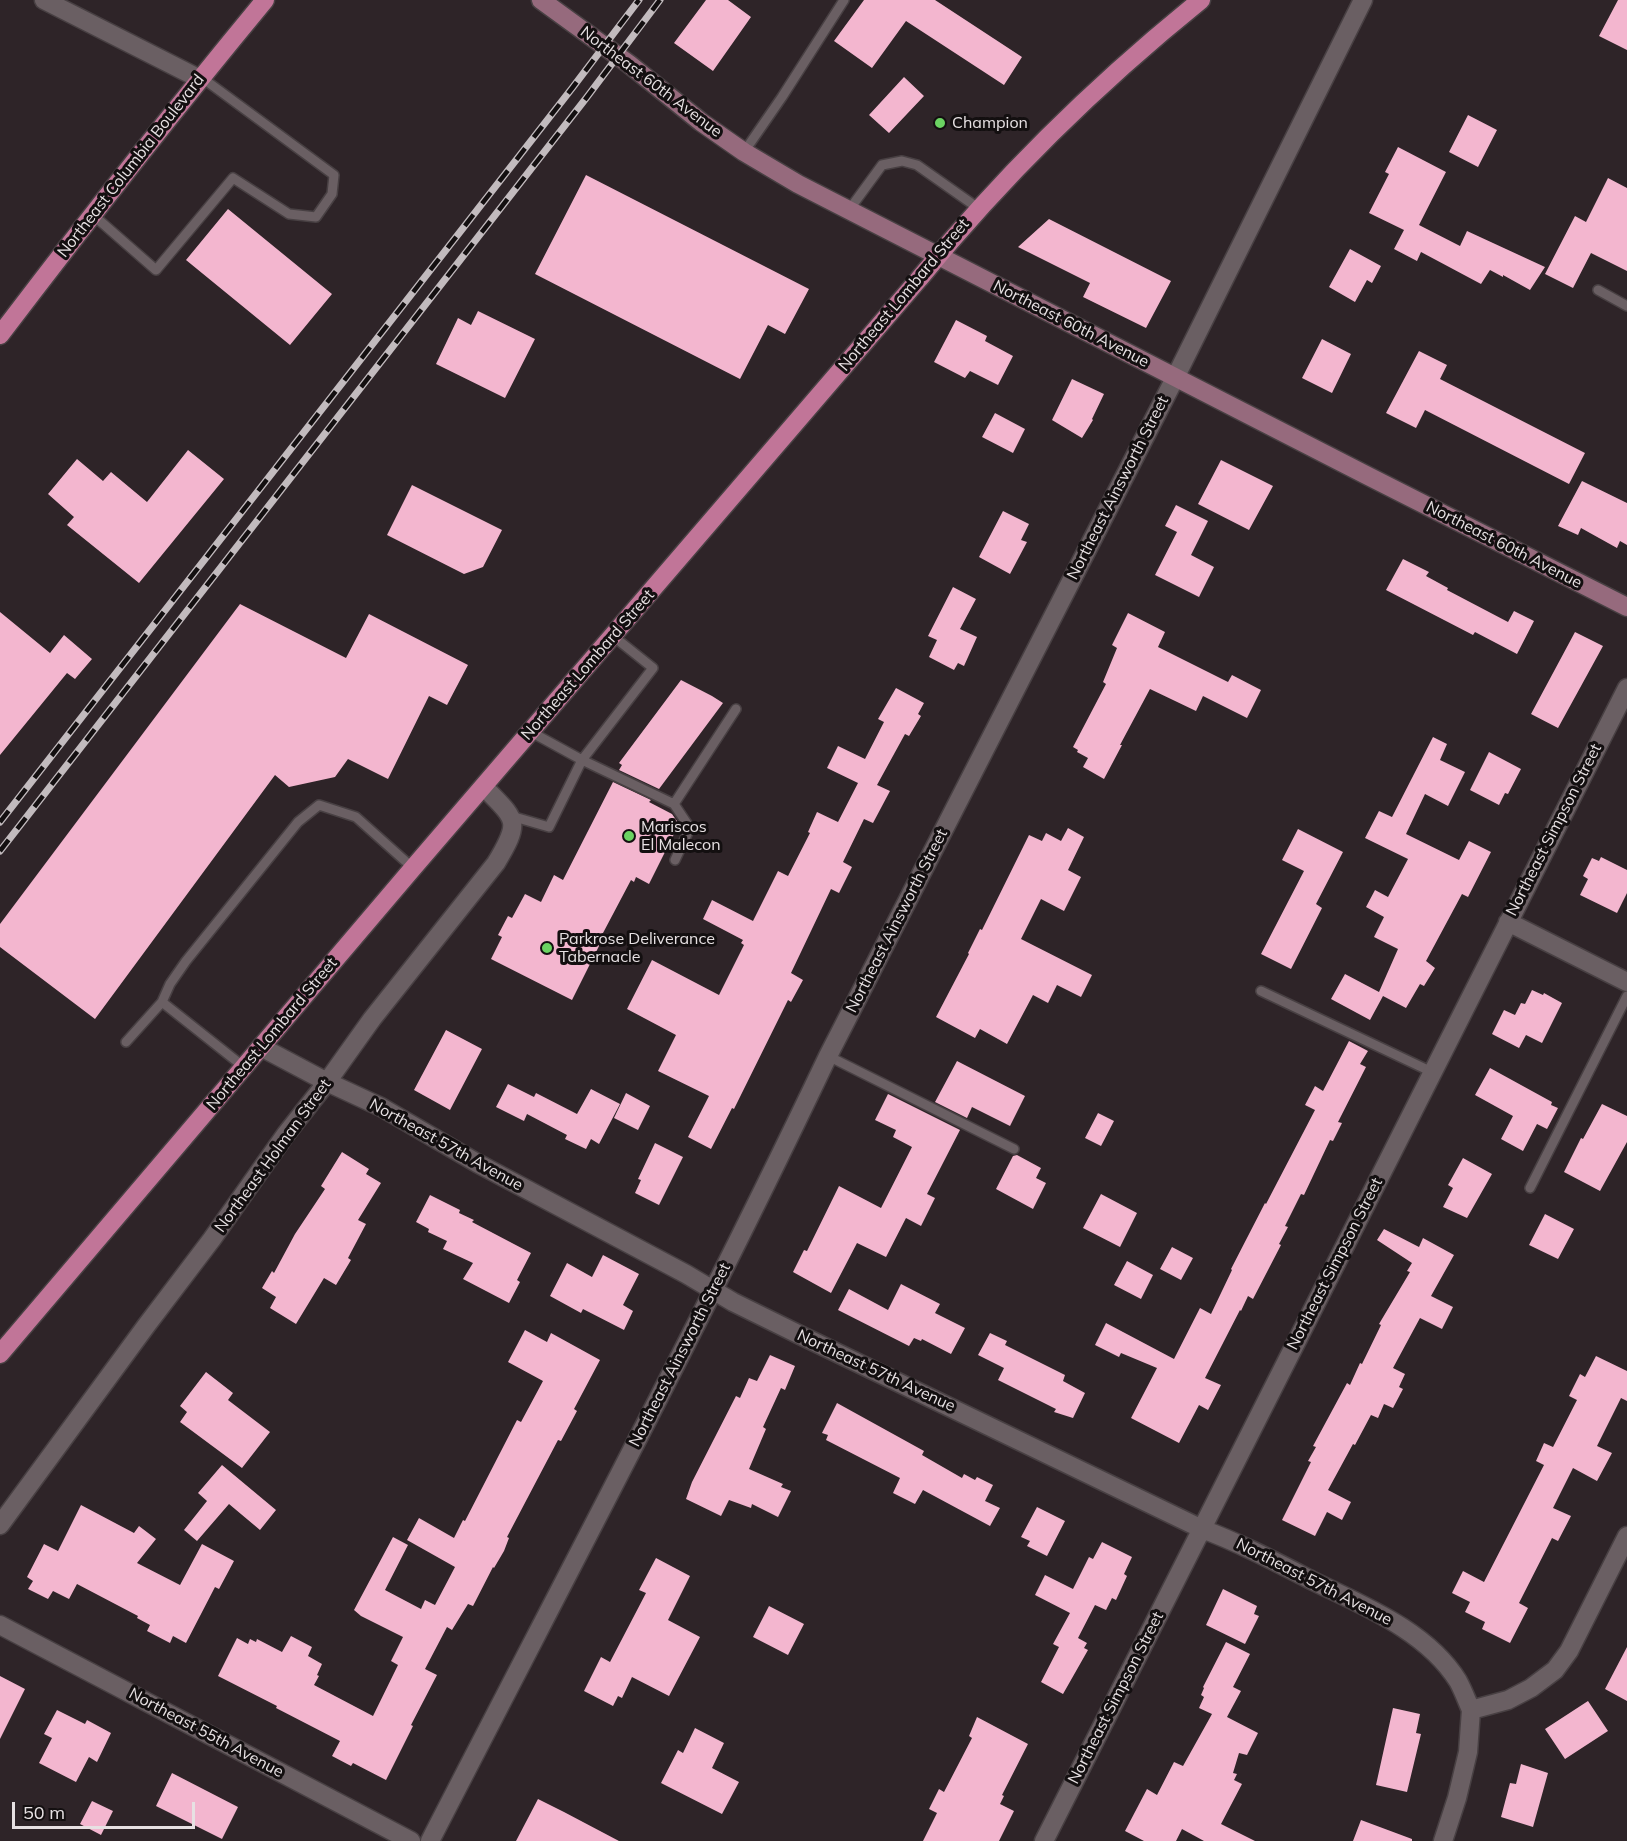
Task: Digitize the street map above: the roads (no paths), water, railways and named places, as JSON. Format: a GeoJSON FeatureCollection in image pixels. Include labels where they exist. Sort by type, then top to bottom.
{"type":"FeatureCollection","features":[{"type":"Feature","properties":{"kind":"main road","name":"Northeast Columbia Boulevard"},"geometry":{"type":"LineString","coordinates":[[0,336],[92,214],[265,0]]}},
{"type":"Feature","properties":{"kind":"main road","name":"Northeast Lombard Street"},"geometry":{"type":"LineString","coordinates":[[0,1354],[978,208],[1092,94],[1157,35],[1202,0]]}},
{"type":"Feature","properties":{"kind":"street"},"geometry":{"type":"LineString","coordinates":[[44,0],[200,78]]}},
{"type":"Feature","properties":{"kind":"street","name":"Northeast 60th Avenue"},"geometry":{"type":"LineString","coordinates":[[541,0],[629,64],[701,122],[744,152],[798,184],[1627,607]]}},
{"type":"Feature","properties":{"kind":"street","name":"Northeast Ainsworth Street"},"geometry":{"type":"LineString","coordinates":[[430,1841],[713,1290],[828,1056],[1175,378],[1363,0]]}},
{"type":"Feature","properties":{"kind":"street","name":"Northeast Simpson Street"},"geometry":{"type":"LineString","coordinates":[[1044,1841],[1627,688]]}},
{"type":"Feature","properties":{"kind":"street"},"geometry":{"type":"LineString","coordinates":[[484,787],[511,816]]}},
{"type":"Feature","properties":{"kind":"street","name":"Northeast Holman Street"},"geometry":{"type":"LineString","coordinates":[[0,1525],[372,1019],[496,863],[513,828],[511,816]]}},
{"type":"Feature","properties":{"kind":"street"},"geometry":{"type":"LineString","coordinates":[[1508,922],[1627,982]]}},
{"type":"Feature","properties":{"kind":"street","name":"Northeast 57th Avenue"},"geometry":{"type":"LineString","coordinates":[[261,1047],[381,1107],[477,1163],[800,1335],[1202,1529],[1238,1542],[1393,1621],[1418,1639],[1439,1659],[1458,1681],[1471,1710]]}},
{"type":"Feature","properties":{"kind":"street"},"geometry":{"type":"LineString","coordinates":[[1443,1841],[1457,1798],[1468,1752],[1471,1710],[1508,1700],[1531,1688],[1555,1671],[1569,1651],[1627,1536]]}},
{"type":"Feature","properties":{"kind":"street","name":"Northeast 55th Avenue"},"geometry":{"type":"LineString","coordinates":[[0,1625],[411,1841]]}},
{"type":"Feature","properties":{"kind":"lane"},"geometry":{"type":"LineString","coordinates":[[744,152],[844,0]]}},
{"type":"Feature","properties":{"kind":"lane"},"geometry":{"type":"LineString","coordinates":[[92,214],[156,270],[233,178],[289,214],[316,217],[332,194],[334,175],[200,78]]}},
{"type":"Feature","properties":{"kind":"lane"},"geometry":{"type":"LineString","coordinates":[[849,210],[882,165],[902,160],[917,165],[978,208]]}},
{"type":"Feature","properties":{"kind":"lane"},"geometry":{"type":"LineString","coordinates":[[1598,290],[1627,306]]}},
{"type":"Feature","properties":{"kind":"lane"},"geometry":{"type":"LineString","coordinates":[[511,816],[549,827],[582,760],[653,668],[613,636]]}},
{"type":"Feature","properties":{"kind":"lane"},"geometry":{"type":"LineString","coordinates":[[674,804],[736,709]]}},
{"type":"Feature","properties":{"kind":"lane"},"geometry":{"type":"LineString","coordinates":[[531,732],[582,760],[674,804],[690,828],[675,860]]}},
{"type":"Feature","properties":{"kind":"lane"},"geometry":{"type":"LineString","coordinates":[[126,1042],[162,1002],[170,984],[186,961],[298,822],[319,805],[356,817],[413,868]]}},
{"type":"Feature","properties":{"kind":"lane"},"geometry":{"type":"LineString","coordinates":[[1261,991],[1432,1072]]}},
{"type":"Feature","properties":{"kind":"lane"},"geometry":{"type":"LineString","coordinates":[[1530,1188],[1627,996]]}},
{"type":"Feature","properties":{"kind":"lane"},"geometry":{"type":"LineString","coordinates":[[162,1002],[244,1067]]}},
{"type":"Feature","properties":{"kind":"lane"},"geometry":{"type":"LineString","coordinates":[[828,1056],[1014,1149]]}},
{"type":"Feature","properties":{"kind":"railway"},"geometry":{"type":"LineString","coordinates":[[0,822],[639,0]]}},
{"type":"Feature","properties":{"kind":"railway"},"geometry":{"type":"LineString","coordinates":[[0,851],[660,0]]}},
{"type":"Feature","properties":{"kind":"place","name":"Champion"},"geometry":{"type":"Point","coordinates":[940,123]}},
{"type":"Feature","properties":{"kind":"place","name":"Mariscos El Malecon"},"geometry":{"type":"Point","coordinates":[629,836]}},
{"type":"Feature","properties":{"kind":"place","name":"Parkrose Deliverance Tabernacle"},"geometry":{"type":"Point","coordinates":[547,948]}}]}
